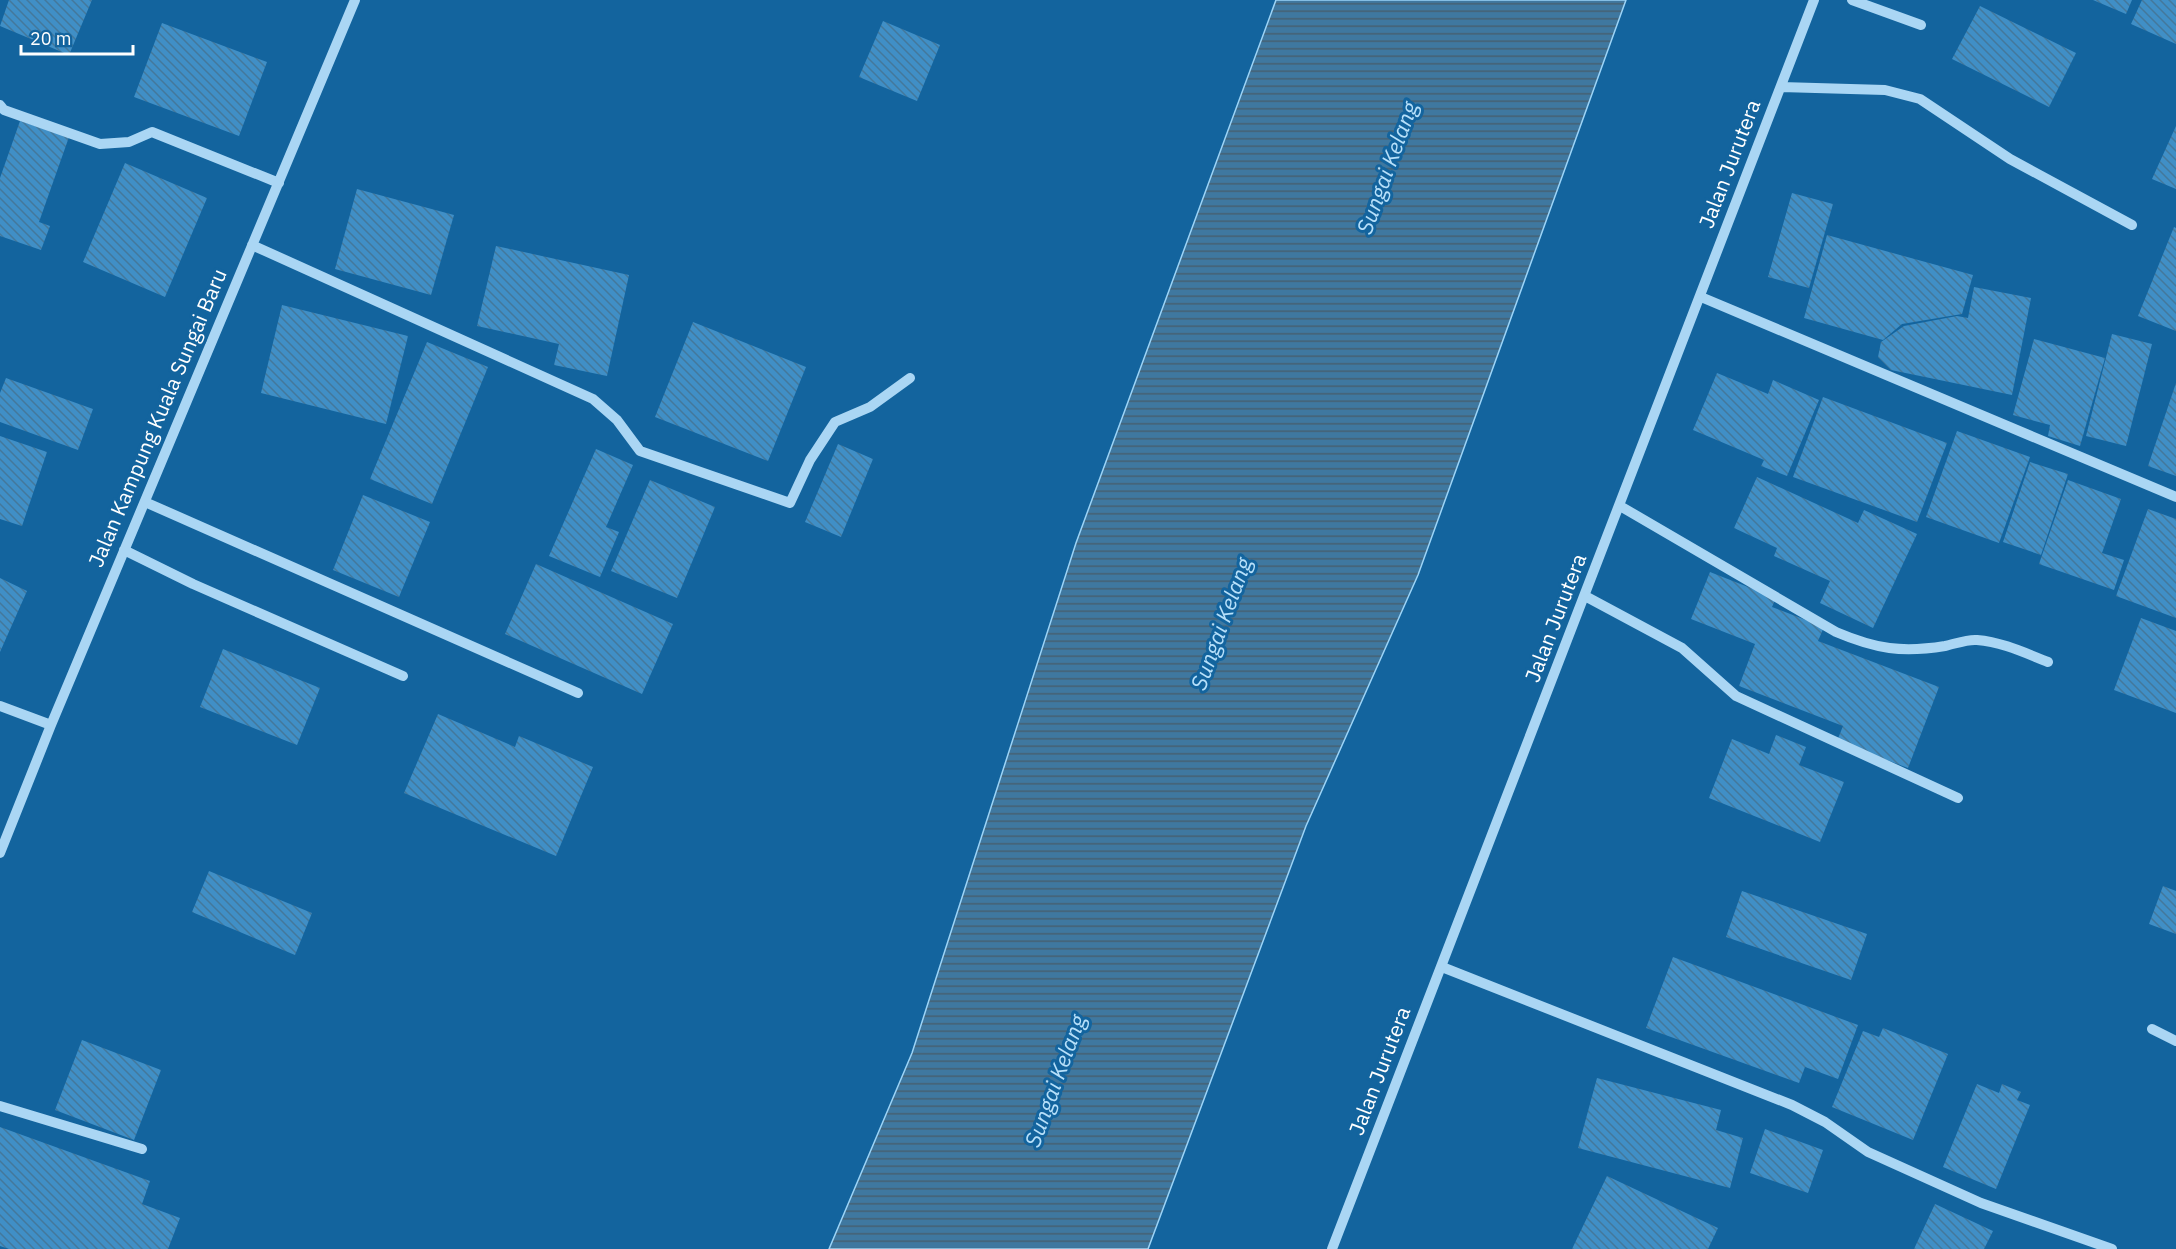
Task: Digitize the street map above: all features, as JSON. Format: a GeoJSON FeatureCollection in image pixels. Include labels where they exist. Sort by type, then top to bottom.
{"type":"FeatureCollection","features":[{"type":"Feature","properties":{"kind":"street","name":"Jalan Kampung Kuala Sungai Baru"},"geometry":{"type":"LineString","coordinates":[[0,853],[51,725],[355,0]]}},
{"type":"Feature","properties":{"kind":"street","name":"Jalan Jurutera"},"geometry":{"type":"LineString","coordinates":[[1332,1249],[1814,0]]}},
{"type":"Feature","properties":{"kind":"street"},"geometry":{"type":"LineString","coordinates":[[1852,0],[1921,25]]}},
{"type":"Feature","properties":{"kind":"street"},"geometry":{"type":"LineString","coordinates":[[1781,87],[1885,90],[1920,99],[2010,159],[2132,225]]}},
{"type":"Feature","properties":{"kind":"street"},"geometry":{"type":"LineString","coordinates":[[0,105],[4,110],[100,144],[129,142],[152,132],[279,183]]}},
{"type":"Feature","properties":{"kind":"street"},"geometry":{"type":"LineString","coordinates":[[252,245],[593,399],[617,420],[640,451],[790,503],[810,460],[835,422],[870,407],[910,378]]}},
{"type":"Feature","properties":{"kind":"street"},"geometry":{"type":"LineString","coordinates":[[1701,297],[2176,497]]}},
{"type":"Feature","properties":{"kind":"street"},"geometry":{"type":"LineString","coordinates":[[145,502],[578,693]]}},
{"type":"Feature","properties":{"kind":"street"},"geometry":{"type":"LineString","coordinates":[[1620,506],[1836,632],[1868,646],[1896,651],[1945,646],[1974,639],[2007,645],[2048,662]]}},
{"type":"Feature","properties":{"kind":"street"},"geometry":{"type":"LineString","coordinates":[[124,550],[193,584],[403,676]]}},
{"type":"Feature","properties":{"kind":"street"},"geometry":{"type":"LineString","coordinates":[[1585,596],[1682,648],[1736,696],[1958,798]]}},
{"type":"Feature","properties":{"kind":"street"},"geometry":{"type":"LineString","coordinates":[[0,706],[51,725]]}},
{"type":"Feature","properties":{"kind":"street"},"geometry":{"type":"LineString","coordinates":[[1442,967],[1792,1105],[1825,1122],[1868,1152],[1981,1203],[2112,1249]]}},
{"type":"Feature","properties":{"kind":"street"},"geometry":{"type":"LineString","coordinates":[[2152,1029],[2176,1041]]}},
{"type":"Feature","properties":{"kind":"street"},"geometry":{"type":"LineString","coordinates":[[0,1106],[142,1149]]}},
{"type":"Feature","properties":{"kind":"water","name":"Sungai Kelang"},"geometry":{"type":"Polygon","coordinates":[[[1276,0],[1626,0],[1418,575],[1306,826],[1148,1249],[829,1249],[912,1053],[1076,543],[1276,0]]]}},
{"type":"Feature","properties":{"kind":"building"},"geometry":{"type":"Polygon","coordinates":[[[9,0],[92,0],[69,55],[0,26],[9,0]]]}},
{"type":"Feature","properties":{"kind":"building"},"geometry":{"type":"Polygon","coordinates":[[[2093,0],[2132,0],[2126,14],[2093,0]]]}},
{"type":"Feature","properties":{"kind":"building"},"geometry":{"type":"Polygon","coordinates":[[[2142,0],[2176,0],[2176,44],[2131,24],[2142,0]]]}},
{"type":"Feature","properties":{"kind":"building"},"geometry":{"type":"Polygon","coordinates":[[[1980,6],[2076,53],[2049,107],[1952,59],[1980,6]]]}},
{"type":"Feature","properties":{"kind":"building"},"geometry":{"type":"Polygon","coordinates":[[[883,21],[940,45],[917,101],[859,77],[883,21]]]}},
{"type":"Feature","properties":{"kind":"building"},"geometry":{"type":"Polygon","coordinates":[[[162,23],[267,62],[239,136],[134,97],[162,23]]]}},
{"type":"Feature","properties":{"kind":"building"},"geometry":{"type":"Polygon","coordinates":[[[20,121],[69,137],[39,222],[50,226],[41,250],[0,236],[0,178],[20,121]]]}},
{"type":"Feature","properties":{"kind":"building"},"geometry":{"type":"Polygon","coordinates":[[[2176,126],[2176,189],[2152,179],[2176,126]]]}},
{"type":"Feature","properties":{"kind":"building"},"geometry":{"type":"Polygon","coordinates":[[[125,163],[207,198],[165,297],[83,262],[125,163]]]}},
{"type":"Feature","properties":{"kind":"building"},"geometry":{"type":"Polygon","coordinates":[[[357,189],[454,215],[431,295],[335,269],[357,189]]]}},
{"type":"Feature","properties":{"kind":"building"},"geometry":{"type":"Polygon","coordinates":[[[1792,193],[1833,204],[1809,288],[1768,277],[1792,193]]]}},
{"type":"Feature","properties":{"kind":"building"},"geometry":{"type":"Polygon","coordinates":[[[2174,227],[2176,228],[2176,331],[2138,316],[2174,227]]]}},
{"type":"Feature","properties":{"kind":"building"},"geometry":{"type":"Polygon","coordinates":[[[1827,235],[1973,275],[1962,314],[1902,324],[1883,340],[1804,318],[1827,235]]]}},
{"type":"Feature","properties":{"kind":"building"},"geometry":{"type":"Polygon","coordinates":[[[496,246],[629,275],[607,376],[554,365],[559,344],[477,326],[496,246]]]}},
{"type":"Feature","properties":{"kind":"building"},"geometry":{"type":"Polygon","coordinates":[[[1974,287],[2031,298],[2012,395],[1891,370],[1878,357],[1881,342],[1904,326],[1957,316],[1968,318],[1974,287]]]}},
{"type":"Feature","properties":{"kind":"building"},"geometry":{"type":"Polygon","coordinates":[[[282,305],[408,336],[386,424],[261,393],[282,305]]]}},
{"type":"Feature","properties":{"kind":"building"},"geometry":{"type":"Polygon","coordinates":[[[693,322],[806,367],[768,461],[655,417],[693,322]]]}},
{"type":"Feature","properties":{"kind":"building"},"geometry":{"type":"Polygon","coordinates":[[[2112,334],[2152,344],[2126,446],[2086,436],[2112,334]]]}},
{"type":"Feature","properties":{"kind":"building"},"geometry":{"type":"Polygon","coordinates":[[[2034,339],[2105,358],[2080,446],[2048,436],[2050,425],[2013,415],[2034,339]]]}},
{"type":"Feature","properties":{"kind":"building"},"geometry":{"type":"Polygon","coordinates":[[[427,342],[488,367],[432,504],[370,479],[427,342]]]}},
{"type":"Feature","properties":{"kind":"building"},"geometry":{"type":"Polygon","coordinates":[[[1717,373],[1768,394],[1773,380],[1819,400],[1787,476],[1761,466],[1764,460],[1693,430],[1717,373]]]}},
{"type":"Feature","properties":{"kind":"building"},"geometry":{"type":"Polygon","coordinates":[[[6,378],[93,409],[78,450],[0,422],[0,393],[6,378]]]}},
{"type":"Feature","properties":{"kind":"building"},"geometry":{"type":"Polygon","coordinates":[[[2176,383],[2176,476],[2148,466],[2176,383]]]}},
{"type":"Feature","properties":{"kind":"building"},"geometry":{"type":"Polygon","coordinates":[[[1823,397],[1947,443],[1917,522],[1793,477],[1823,397]]]}},
{"type":"Feature","properties":{"kind":"building"},"geometry":{"type":"Polygon","coordinates":[[[1957,431],[2030,457],[1999,543],[1926,517],[1957,431]]]}},
{"type":"Feature","properties":{"kind":"building"},"geometry":{"type":"Polygon","coordinates":[[[0,436],[47,452],[22,526],[0,519],[0,436]]]}},
{"type":"Feature","properties":{"kind":"building"},"geometry":{"type":"Polygon","coordinates":[[[838,444],[873,459],[841,537],[805,522],[838,444]]]}},
{"type":"Feature","properties":{"kind":"building"},"geometry":{"type":"Polygon","coordinates":[[[596,449],[633,465],[606,527],[619,532],[600,577],[549,556],[596,449]]]}},
{"type":"Feature","properties":{"kind":"building"},"geometry":{"type":"Polygon","coordinates":[[[2030,462],[2068,474],[2041,555],[2003,542],[2030,462]]]}},
{"type":"Feature","properties":{"kind":"building"},"geometry":{"type":"Polygon","coordinates":[[[1757,477],[1858,523],[1864,510],[1917,534],[1873,628],[1820,603],[1830,581],[1774,556],[1777,548],[1734,528],[1757,477]]]}},
{"type":"Feature","properties":{"kind":"building"},"geometry":{"type":"Polygon","coordinates":[[[650,480],[715,507],[677,598],[611,571],[650,480]]]}},
{"type":"Feature","properties":{"kind":"building"},"geometry":{"type":"Polygon","coordinates":[[[2068,480],[2121,499],[2102,553],[2124,560],[2114,590],[2039,564],[2068,480]]]}},
{"type":"Feature","properties":{"kind":"building"},"geometry":{"type":"Polygon","coordinates":[[[363,495],[430,522],[399,597],[333,570],[363,495]]]}},
{"type":"Feature","properties":{"kind":"building"},"geometry":{"type":"Polygon","coordinates":[[[2148,509],[2176,519],[2176,618],[2116,596],[2148,509]]]}},
{"type":"Feature","properties":{"kind":"building"},"geometry":{"type":"Polygon","coordinates":[[[536,564],[673,624],[642,694],[505,634],[536,564]]]}},
{"type":"Feature","properties":{"kind":"building"},"geometry":{"type":"Polygon","coordinates":[[[1710,572],[1776,598],[1772,607],[1824,627],[1818,641],[1939,687],[1908,768],[1837,741],[1843,726],[1739,686],[1755,644],[1691,619],[1710,572]]]}},
{"type":"Feature","properties":{"kind":"building"},"geometry":{"type":"Polygon","coordinates":[[[0,578],[27,591],[0,652],[0,578]]]}},
{"type":"Feature","properties":{"kind":"building"},"geometry":{"type":"Polygon","coordinates":[[[2141,618],[2176,631],[2176,713],[2114,690],[2141,618]]]}},
{"type":"Feature","properties":{"kind":"building"},"geometry":{"type":"Polygon","coordinates":[[[223,649],[320,688],[297,745],[200,707],[223,649]]]}},
{"type":"Feature","properties":{"kind":"building"},"geometry":{"type":"Polygon","coordinates":[[[438,714],[515,747],[519,736],[593,767],[556,856],[404,793],[438,714]]]}},
{"type":"Feature","properties":{"kind":"building"},"geometry":{"type":"Polygon","coordinates":[[[1776,735],[1806,747],[1799,765],[1844,782],[1820,842],[1709,798],[1732,739],[1769,754],[1776,735]]]}},
{"type":"Feature","properties":{"kind":"building"},"geometry":{"type":"Polygon","coordinates":[[[209,871],[312,913],[295,955],[192,912],[209,871]]]}},
{"type":"Feature","properties":{"kind":"building"},"geometry":{"type":"Polygon","coordinates":[[[2163,886],[2176,891],[2176,934],[2149,924],[2163,886]]]}},
{"type":"Feature","properties":{"kind":"building"},"geometry":{"type":"Polygon","coordinates":[[[1742,891],[1867,934],[1851,980],[1726,937],[1742,891]]]}},
{"type":"Feature","properties":{"kind":"building"},"geometry":{"type":"Polygon","coordinates":[[[1673,957],[1858,1025],[1838,1079],[1805,1067],[1799,1083],[1646,1028],[1673,957]]]}},
{"type":"Feature","properties":{"kind":"building"},"geometry":{"type":"Polygon","coordinates":[[[1883,1028],[1948,1054],[1913,1140],[1832,1107],[1863,1031],[1879,1037],[1883,1028]]]}},
{"type":"Feature","properties":{"kind":"building"},"geometry":{"type":"Polygon","coordinates":[[[82,1040],[161,1070],[134,1140],[55,1110],[82,1040]]]}},
{"type":"Feature","properties":{"kind":"building"},"geometry":{"type":"Polygon","coordinates":[[[1597,1078],[1721,1110],[1716,1130],[1743,1138],[1730,1188],[1578,1148],[1597,1078]]]}},
{"type":"Feature","properties":{"kind":"building"},"geometry":{"type":"Polygon","coordinates":[[[1977,1084],[1999,1093],[2002,1084],[2021,1092],[2017,1100],[2030,1105],[1996,1189],[1943,1167],[1977,1084]]]}},
{"type":"Feature","properties":{"kind":"building"},"geometry":{"type":"Polygon","coordinates":[[[0,1127],[150,1181],[142,1204],[180,1218],[168,1249],[9,1249],[0,1246],[0,1127]]]}},
{"type":"Feature","properties":{"kind":"building"},"geometry":{"type":"Polygon","coordinates":[[[1765,1129],[1823,1150],[1808,1193],[1750,1173],[1765,1129]]]}},
{"type":"Feature","properties":{"kind":"building"},"geometry":{"type":"Polygon","coordinates":[[[1607,1176],[1718,1228],[1708,1249],[1572,1249],[1607,1176]]]}},
{"type":"Feature","properties":{"kind":"building"},"geometry":{"type":"Polygon","coordinates":[[[1935,1204],[1993,1231],[1984,1249],[1914,1249],[1935,1204]]]}}]}
